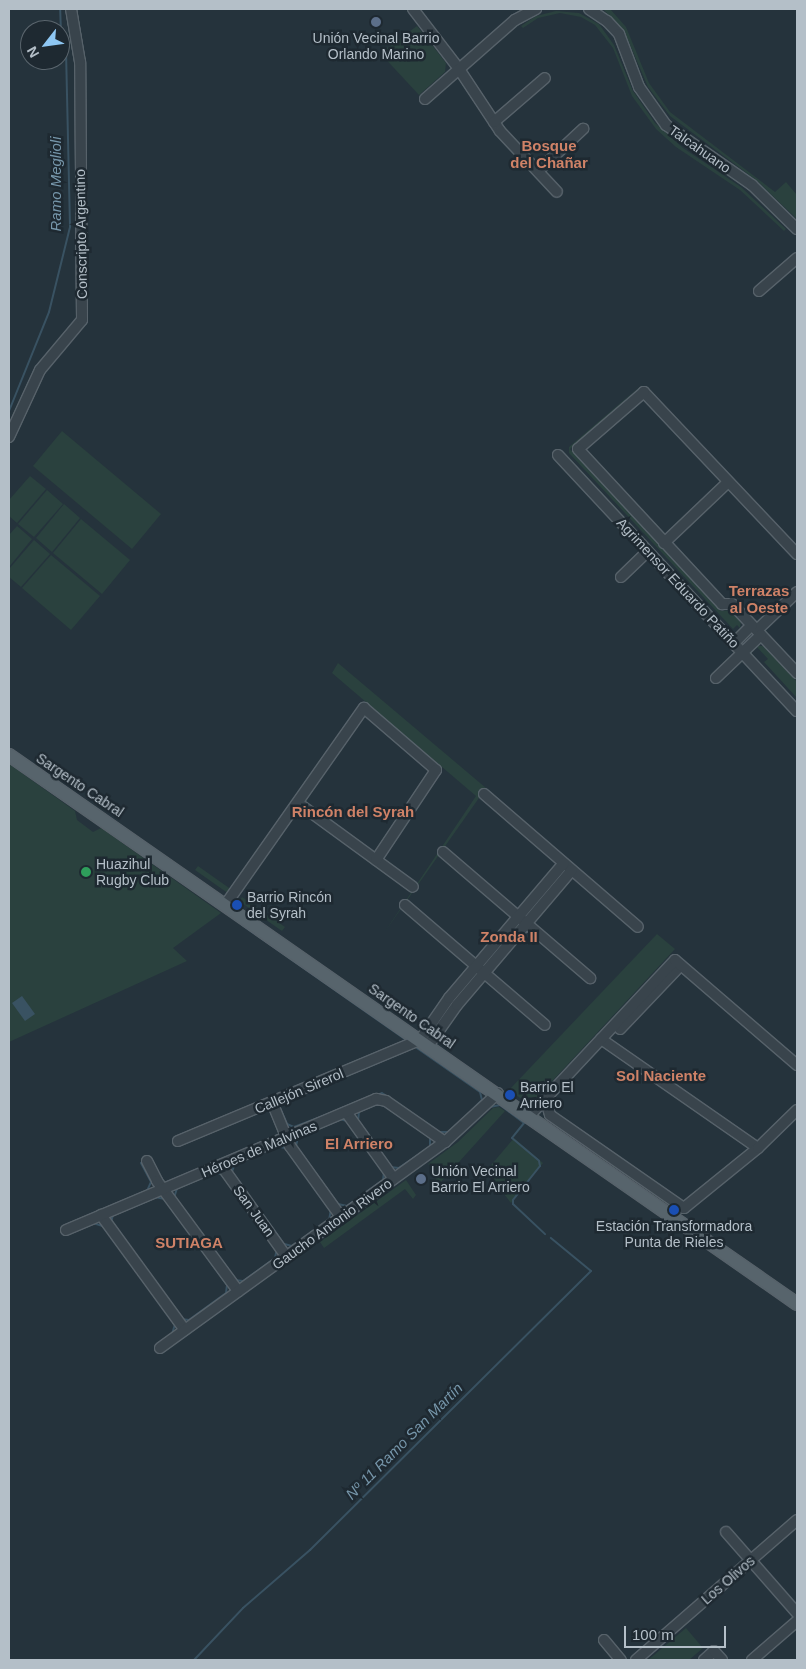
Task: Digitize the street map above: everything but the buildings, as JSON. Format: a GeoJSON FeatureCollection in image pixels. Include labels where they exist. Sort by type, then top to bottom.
{"type":"FeatureCollection","features":[{"type":"Feature","properties":{"kind":"main road","name":"Sargento Cabral"},"geometry":{"type":"LineString","coordinates":[[9,755],[498,1093],[797,1304]]}},
{"type":"Feature","properties":{"kind":"street","name":"Conscripto Argentino"},"geometry":{"type":"LineString","coordinates":[[9,437],[40,370],[82,320],[80,62],[71,9]]}},
{"type":"Feature","properties":{"kind":"street"},"geometry":{"type":"LineString","coordinates":[[413,9],[459,69],[494,122],[558,192]]}},
{"type":"Feature","properties":{"kind":"street"},"geometry":{"type":"LineString","coordinates":[[425,99],[515,20],[536,9]]}},
{"type":"Feature","properties":{"kind":"street","name":"Talcahuano"},"geometry":{"type":"LineString","coordinates":[[589,9],[619,34],[639,87],[666,125],[752,185],[797,229]]}},
{"type":"Feature","properties":{"kind":"street"},"geometry":{"type":"LineString","coordinates":[[494,122],[545,78]]}},
{"type":"Feature","properties":{"kind":"street"},"geometry":{"type":"LineString","coordinates":[[538,172],[583,129]]}},
{"type":"Feature","properties":{"kind":"street"},"geometry":{"type":"LineString","coordinates":[[759,291],[797,258]]}},
{"type":"Feature","properties":{"kind":"street"},"geometry":{"type":"LineString","coordinates":[[797,554],[644,392],[578,449],[722,604],[732,604],[797,673]]}},
{"type":"Feature","properties":{"kind":"street","name":"Agrimensor Eduardo Patiño"},"geometry":{"type":"LineString","coordinates":[[558,455],[797,711]]}},
{"type":"Feature","properties":{"kind":"street"},"geometry":{"type":"LineString","coordinates":[[664,543],[728,482]]}},
{"type":"Feature","properties":{"kind":"street"},"geometry":{"type":"LineString","coordinates":[[621,577],[648,551]]}},
{"type":"Feature","properties":{"kind":"street"},"geometry":{"type":"LineString","coordinates":[[734,643],[757,630],[797,592]]}},
{"type":"Feature","properties":{"kind":"street"},"geometry":{"type":"LineString","coordinates":[[716,678],[743,653],[757,630]]}},
{"type":"Feature","properties":{"kind":"street"},"geometry":{"type":"LineString","coordinates":[[228,906],[364,708],[436,770],[376,860]]}},
{"type":"Feature","properties":{"kind":"street"},"geometry":{"type":"LineString","coordinates":[[484,794],[638,927]]}},
{"type":"Feature","properties":{"kind":"street"},"geometry":{"type":"LineString","coordinates":[[298,803],[413,887]]}},
{"type":"Feature","properties":{"kind":"street"},"geometry":{"type":"LineString","coordinates":[[443,852],[590,978]]}},
{"type":"Feature","properties":{"kind":"street"},"geometry":{"type":"LineString","coordinates":[[424,1043],[480,970],[568,867]]}},
{"type":"Feature","properties":{"kind":"street"},"geometry":{"type":"LineString","coordinates":[[405,905],[545,1025]]}},
{"type":"Feature","properties":{"kind":"street"},"geometry":{"type":"LineString","coordinates":[[532,1117],[638,1005],[680,965],[797,1065]]}},
{"type":"Feature","properties":{"kind":"street"},"geometry":{"type":"LineString","coordinates":[[604,1041],[758,1148]]}},
{"type":"Feature","properties":{"kind":"street","name":"Callejón Sirerol"},"geometry":{"type":"LineString","coordinates":[[178,1141],[424,1043]]}},
{"type":"Feature","properties":{"kind":"street"},"geometry":{"type":"LineString","coordinates":[[532,1117],[547,1105],[558,1090]]}},
{"type":"Feature","properties":{"kind":"street","name":"Gaucho Antonio Rivero"},"geometry":{"type":"LineString","coordinates":[[160,1348],[445,1142],[498,1093]]}},
{"type":"Feature","properties":{"kind":"street","name":"Héroes de Malvinas"},"geometry":{"type":"LineString","coordinates":[[66,1230],[376,1099],[386,1101],[445,1142]]}},
{"type":"Feature","properties":{"kind":"street"},"geometry":{"type":"LineString","coordinates":[[547,1105],[550,1115],[684,1208],[758,1148],[797,1110]]}},
{"type":"Feature","properties":{"kind":"street"},"geometry":{"type":"LineString","coordinates":[[274,1107],[287,1137],[341,1217]]}},
{"type":"Feature","properties":{"kind":"street"},"geometry":{"type":"LineString","coordinates":[[346,1112],[394,1179]]}},
{"type":"Feature","properties":{"kind":"street"},"geometry":{"type":"LineString","coordinates":[[147,1161],[163,1189],[238,1292]]}},
{"type":"Feature","properties":{"kind":"street","name":"San Juan"},"geometry":{"type":"LineString","coordinates":[[221,1165],[286,1256]]}},
{"type":"Feature","properties":{"kind":"street"},"geometry":{"type":"LineString","coordinates":[[101,1215],[185,1330]]}},
{"type":"Feature","properties":{"kind":"street","name":"Los Olivos"},"geometry":{"type":"LineString","coordinates":[[636,1660],[797,1520]]}},
{"type":"Feature","properties":{"kind":"street"},"geometry":{"type":"LineString","coordinates":[[726,1532],[797,1613]]}},
{"type":"Feature","properties":{"kind":"street"},"geometry":{"type":"LineString","coordinates":[[752,1660],[797,1621]]}},
{"type":"Feature","properties":{"kind":"street"},"geometry":{"type":"LineString","coordinates":[[604,1640],[621,1660]]}},
{"type":"Feature","properties":{"kind":"street"},"geometry":{"type":"LineString","coordinates":[[704,1660],[714,1651],[722,1660]]}},
{"type":"Feature","properties":{"kind":"green space"},"geometry":{"type":"Polygon","coordinates":[[[603,9],[611,10],[626,27],[649,83],[670,112],[775,192],[786,182],[797,195],[797,219],[756,180],[670,116],[648,87],[624,31],[603,9]]]}},
{"type":"Feature","properties":{"kind":"green space"},"geometry":{"type":"Polygon","coordinates":[[[556,11],[579,13],[599,24],[614,45],[633,91],[655,123],[683,148],[741,187],[786,229],[784,231],[740,190],[676,147],[656,129],[632,96],[613,48],[595,25],[581,17],[560,13],[538,18],[523,28],[521,26],[536,16],[556,11]]]}},
{"type":"Feature","properties":{"kind":"green space"},"geometry":{"type":"Polygon","coordinates":[[[417,26],[446,63],[445,72],[419,95],[380,53],[417,26]]]}},
{"type":"Feature","properties":{"kind":"green space"},"geometry":{"type":"Polygon","coordinates":[[[645,382],[570,449],[721,611],[730,610],[741,621],[740,628],[737,625],[733,629],[569,453],[569,447],[645,382]]]}},
{"type":"Feature","properties":{"kind":"green space"},"geometry":{"type":"Polygon","coordinates":[[[62,431],[161,514],[132,549],[33,466],[62,431]]]}},
{"type":"Feature","properties":{"kind":"green space"},"geometry":{"type":"Polygon","coordinates":[[[30,476],[46,489],[17,523],[9,516],[9,500],[30,476]]]}},
{"type":"Feature","properties":{"kind":"green space"},"geometry":{"type":"Polygon","coordinates":[[[47,490],[63,504],[34,537],[18,524],[47,490]]]}},
{"type":"Feature","properties":{"kind":"green space"},"geometry":{"type":"Polygon","coordinates":[[[64,504],[80,518],[52,552],[36,538],[64,504]]]}},
{"type":"Feature","properties":{"kind":"green space"},"geometry":{"type":"Polygon","coordinates":[[[81,519],[130,560],[102,594],[53,553],[81,519]]]}},
{"type":"Feature","properties":{"kind":"green space"},"geometry":{"type":"Polygon","coordinates":[[[17,526],[32,539],[9,567],[9,535],[17,526]]]}},
{"type":"Feature","properties":{"kind":"green space"},"geometry":{"type":"Polygon","coordinates":[[[34,540],[50,554],[21,587],[9,577],[9,569],[34,540]]]}},
{"type":"Feature","properties":{"kind":"green space"},"geometry":{"type":"Polygon","coordinates":[[[51,555],[100,596],[71,630],[22,588],[51,555]]]}},
{"type":"Feature","properties":{"kind":"green space"},"geometry":{"type":"Polygon","coordinates":[[[756,646],[764,646],[797,682],[797,698],[764,662],[768,659],[756,646]]]}},
{"type":"Feature","properties":{"kind":"green space"},"geometry":{"type":"Polygon","coordinates":[[[338,663],[486,788],[384,933],[476,796],[332,673],[338,663]]]}},
{"type":"Feature","properties":{"kind":"green space","name":"Huazihul Rugby Club"},"geometry":{"type":"Polygon","coordinates":[[[9,764],[75,811],[77,820],[93,832],[101,828],[221,913],[173,948],[187,961],[9,1042],[9,764]]]}},
{"type":"Feature","properties":{"kind":"green space"},"geometry":{"type":"Polygon","coordinates":[[[198,866],[232,890],[229,894],[195,870],[198,866]]]}},
{"type":"Feature","properties":{"kind":"green space"},"geometry":{"type":"Polygon","coordinates":[[[242,897],[285,927],[282,931],[239,901],[242,897]]]}},
{"type":"Feature","properties":{"kind":"green space"},"geometry":{"type":"Polygon","coordinates":[[[657,934],[675,949],[530,1105],[509,1090],[657,934]]]}},
{"type":"Feature","properties":{"kind":"green space"},"geometry":{"type":"Polygon","coordinates":[[[499,1107],[505,1111],[440,1183],[435,1179],[440,1174],[428,1164],[458,1142],[493,1108],[499,1107]]]}},
{"type":"Feature","properties":{"kind":"green space"},"geometry":{"type":"Polygon","coordinates":[[[514,1138],[543,1163],[511,1203],[486,1171],[514,1138]]]}},
{"type":"Feature","properties":{"kind":"green space"},"geometry":{"type":"Polygon","coordinates":[[[406,1180],[416,1195],[413,1199],[405,1189],[324,1248],[320,1242],[406,1180]]]}},
{"type":"Feature","properties":{"kind":"green space"},"geometry":{"type":"Polygon","coordinates":[[[686,1628],[703,1648],[689,1660],[648,1660],[686,1628]]]}},
{"type":"Feature","properties":{"kind":"water"},"geometry":{"type":"Polygon","coordinates":[[[22,996],[35,1014],[25,1021],[12,1003],[22,996]]]}},
{"type":"Feature","properties":{"kind":"waterway","name":"Ramo Meglioli"},"geometry":{"type":"LineString","coordinates":[[9,411],[49,312],[70,227],[66,50],[61,33],[60,9]]}},
{"type":"Feature","properties":{"kind":"waterway"},"geometry":{"type":"LineString","coordinates":[[242,925],[406,1040]]}},
{"type":"Feature","properties":{"kind":"waterway"},"geometry":{"type":"LineString","coordinates":[[414,1046],[480,1092],[482,1100],[471,1111]]}},
{"type":"Feature","properties":{"kind":"waterway"},"geometry":{"type":"LineString","coordinates":[[377,1095],[382,1093],[388,1097]]}},
{"type":"Feature","properties":{"kind":"waterway"},"geometry":{"type":"LineString","coordinates":[[375,1105],[383,1105],[430,1137],[430,1147],[399,1168],[390,1167],[358,1121],[359,1111],[375,1105]]}},
{"type":"Feature","properties":{"kind":"waterway","name":"Nº 11 Ramo San Martín"},"geometry":{"type":"LineString","coordinates":[[490,1107],[500,1105],[524,1123],[512,1138],[539,1161],[540,1166],[513,1200],[513,1204],[545,1234]]}},
{"type":"Feature","properties":{"kind":"waterway"},"geometry":{"type":"LineString","coordinates":[[280,1108],[287,1124],[294,1127],[326,1115]]}},
{"type":"Feature","properties":{"kind":"waterway"},"geometry":{"type":"LineString","coordinates":[[340,1119],[347,1121],[384,1172],[383,1180],[347,1206],[338,1204],[296,1146],[298,1137],[340,1119]]}},
{"type":"Feature","properties":{"kind":"waterway"},"geometry":{"type":"LineString","coordinates":[[459,1136],[466,1129]]}},
{"type":"Feature","properties":{"kind":"waterway"},"geometry":{"type":"LineString","coordinates":[[439,1132],[449,1132]]}},
{"type":"Feature","properties":{"kind":"waterway"},"geometry":{"type":"LineString","coordinates":[[277,1146],[285,1148],[331,1209],[329,1220],[292,1246],[284,1244],[232,1172],[235,1163],[277,1146]]}},
{"type":"Feature","properties":{"kind":"waterway"},"geometry":{"type":"LineString","coordinates":[[141,1163],[151,1182],[147,1191]]}},
{"type":"Feature","properties":{"kind":"waterway"},"geometry":{"type":"LineString","coordinates":[[214,1172],[224,1175],[277,1249],[275,1258],[243,1281],[234,1280],[174,1198],[177,1188],[214,1172]]}},
{"type":"Feature","properties":{"kind":"waterway"},"geometry":{"type":"LineString","coordinates":[[155,1197],[165,1199],[227,1285],[226,1293],[189,1320],[181,1319],[111,1223],[113,1214],[155,1197]]}},
{"type":"Feature","properties":{"kind":"waterway"},"geometry":{"type":"LineString","coordinates":[[93,1223],[103,1226]]}},
{"type":"Feature","properties":{"kind":"waterway","name":"Nº 11 Ramo San Martín"},"geometry":{"type":"LineString","coordinates":[[194,1660],[243,1608],[310,1550],[591,1271],[551,1238]]}},
{"type":"Feature","properties":{"kind":"waterway"},"geometry":{"type":"LineString","coordinates":[[172,1334],[175,1324]]}},
{"type":"Feature","properties":{"kind":"place","name":"Unión Vecinal Barrio Orlando Marino"},"geometry":{"type":"Point","coordinates":[376,22]}},
{"type":"Feature","properties":{"kind":"place","name":"Huazihul Rugby Club"},"geometry":{"type":"Point","coordinates":[86,872]}},
{"type":"Feature","properties":{"kind":"place","name":"Barrio Rincón del Syrah"},"geometry":{"type":"Point","coordinates":[237,905]}},
{"type":"Feature","properties":{"kind":"place","name":"Barrio El Arriero"},"geometry":{"type":"Point","coordinates":[510,1095]}},
{"type":"Feature","properties":{"kind":"place","name":"Unión Vecinal Barrio El Arriero"},"geometry":{"type":"Point","coordinates":[421,1179]}},
{"type":"Feature","properties":{"kind":"place","name":"Estación Transformadora Punta de Rieles"},"geometry":{"type":"Point","coordinates":[674,1210]}},
{"type":"Feature","properties":{"kind":"district","name":"Bosque del Chañar"},"geometry":{"type":"Point","coordinates":[549,154]}},
{"type":"Feature","properties":{"kind":"district","name":"Terrazas al Oeste"},"geometry":{"type":"Point","coordinates":[759,598]}},
{"type":"Feature","properties":{"kind":"district","name":"Rincón del Syrah"},"geometry":{"type":"Point","coordinates":[353,812]}},
{"type":"Feature","properties":{"kind":"district","name":"Zonda II"},"geometry":{"type":"Point","coordinates":[509,937]}},
{"type":"Feature","properties":{"kind":"district","name":"Sol Naciente"},"geometry":{"type":"Point","coordinates":[661,1076]}},
{"type":"Feature","properties":{"kind":"district","name":"El Arriero"},"geometry":{"type":"Point","coordinates":[359,1144]}},
{"type":"Feature","properties":{"kind":"district","name":"SUTIAGA"},"geometry":{"type":"Point","coordinates":[189,1243]}}]}
